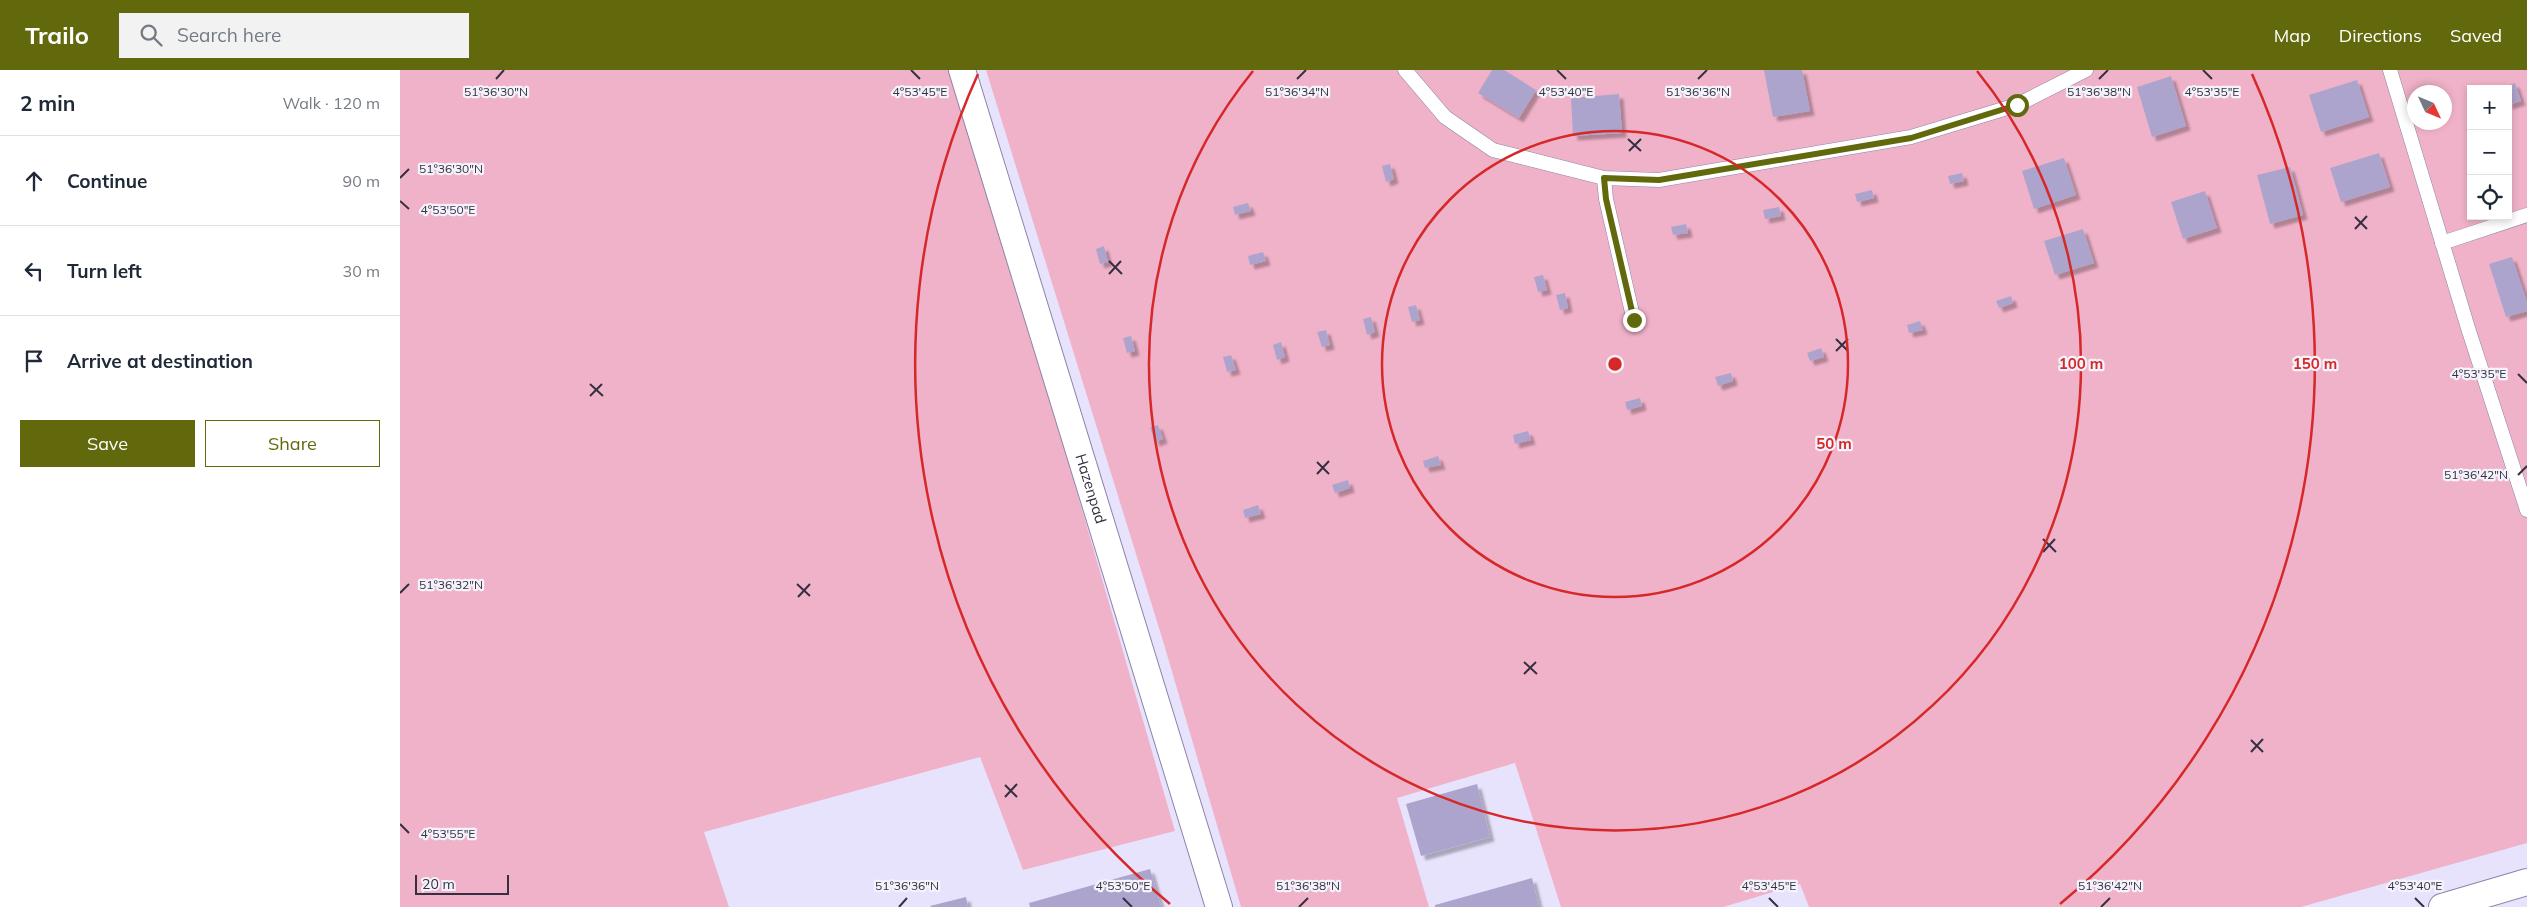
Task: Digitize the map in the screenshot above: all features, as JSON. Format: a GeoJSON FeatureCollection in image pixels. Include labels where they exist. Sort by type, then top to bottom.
{"type":"FeatureCollection","features":[{"type":"Feature","properties":{"kind":"street","name":"Hazenpad"},"geometry":{"type":"LineString","coordinates":[[962,70],[1219,907]]}},
{"type":"Feature","properties":{"kind":"street"},"geometry":{"type":"LineString","coordinates":[[2442,907],[2527,882]]}},
{"type":"Feature","properties":{"kind":"lane"},"geometry":{"type":"LineString","coordinates":[[1405,70],[1445,117],[1493,150],[1604,178],[1659,180],[1911,138],[2017,105],[2086,70]]}},
{"type":"Feature","properties":{"kind":"lane"},"geometry":{"type":"LineString","coordinates":[[2390,70],[2442,243],[2527,510]]}},
{"type":"Feature","properties":{"kind":"lane"},"geometry":{"type":"LineString","coordinates":[[1604,178],[1606,199],[1634,320]]}},
{"type":"Feature","properties":{"kind":"lane"},"geometry":{"type":"LineString","coordinates":[[2442,243],[2527,215]]}},
{"type":"Feature","properties":{"kind":"shaded area"},"geometry":{"type":"Polygon","coordinates":[[[400,70],[948,70],[1063,444],[1175,831],[1023,870],[980,757],[704,832],[729,907],[400,907],[400,70]]]}},
{"type":"Feature","properties":{"kind":"shaded area"},"geometry":{"type":"Polygon","coordinates":[[[986,70],[2527,70],[2527,843],[2301,907],[1809,907],[1800,884],[1723,907],[1561,907],[1515,763],[1397,798],[1429,907],[1241,907],[1163,641],[986,70]]]}},
{"type":"Feature","properties":{"kind":"building"},"geometry":{"type":"Polygon","coordinates":[[[1492,70],[1504,70],[1536,90],[1519,118],[1478,93],[1492,70]]]}},
{"type":"Feature","properties":{"kind":"building"},"geometry":{"type":"Polygon","coordinates":[[[1764,70],[1802,70],[1810,111],[1773,117],[1764,70]]]}},
{"type":"Feature","properties":{"kind":"building"},"geometry":{"type":"Polygon","coordinates":[[[2171,76],[2186,126],[2152,137],[2137,87],[2171,76]]]}},
{"type":"Feature","properties":{"kind":"building"},"geometry":{"type":"Polygon","coordinates":[[[2357,80],[2369,117],[2321,132],[2309,95],[2357,80]]]}},
{"type":"Feature","properties":{"kind":"building"},"geometry":{"type":"Polygon","coordinates":[[[2515,83],[2521,101],[2512,104],[2512,85],[2509,85],[2515,83]]]}},
{"type":"Feature","properties":{"kind":"building"},"geometry":{"type":"Polygon","coordinates":[[[1619,94],[1622,133],[1573,136],[1571,98],[1619,94]]]}},
{"type":"Feature","properties":{"kind":"building"},"geometry":{"type":"Polygon","coordinates":[[[2379,153],[2390,187],[2341,202],[2330,168],[2379,153]]]}},
{"type":"Feature","properties":{"kind":"building"},"geometry":{"type":"Polygon","coordinates":[[[2064,158],[2076,195],[2034,209],[2022,171],[2064,158]]]}},
{"type":"Feature","properties":{"kind":"building"},"geometry":{"type":"Polygon","coordinates":[[[1390,164],[1394,179],[1386,182],[1382,166],[1390,164]]]}},
{"type":"Feature","properties":{"kind":"building"},"geometry":{"type":"Polygon","coordinates":[[[2290,167],[2303,215],[2270,224],[2257,175],[2290,167]]]}},
{"type":"Feature","properties":{"kind":"building"},"geometry":{"type":"Polygon","coordinates":[[[1962,173],[1964,181],[1950,184],[1948,176],[1962,173]]]}},
{"type":"Feature","properties":{"kind":"building"},"geometry":{"type":"Polygon","coordinates":[[[1872,190],[1874,198],[1857,202],[1855,194],[1872,190]]]}},
{"type":"Feature","properties":{"kind":"building"},"geometry":{"type":"Polygon","coordinates":[[[2205,191],[2217,228],[2183,239],[2171,202],[2205,191]]]}},
{"type":"Feature","properties":{"kind":"building"},"geometry":{"type":"Polygon","coordinates":[[[1248,203],[1251,211],[1235,215],[1233,207],[1248,203]]]}},
{"type":"Feature","properties":{"kind":"building"},"geometry":{"type":"Polygon","coordinates":[[[1779,207],[1781,216],[1765,219],[1763,210],[1779,207]]]}},
{"type":"Feature","properties":{"kind":"building"},"geometry":{"type":"Polygon","coordinates":[[[1686,224],[1688,233],[1673,235],[1671,227],[1686,224]]]}},
{"type":"Feature","properties":{"kind":"building"},"geometry":{"type":"Polygon","coordinates":[[[2083,229],[2094,263],[2055,275],[2044,241],[2083,229]]]}},
{"type":"Feature","properties":{"kind":"building"},"geometry":{"type":"Polygon","coordinates":[[[1104,246],[1108,262],[1100,264],[1096,249],[1104,246]]]}},
{"type":"Feature","properties":{"kind":"building"},"geometry":{"type":"Polygon","coordinates":[[[1263,252],[1266,261],[1250,265],[1248,256],[1263,252]]]}},
{"type":"Feature","properties":{"kind":"building"},"geometry":{"type":"Polygon","coordinates":[[[2512,257],[2527,302],[2527,311],[2506,317],[2489,264],[2512,257]]]}},
{"type":"Feature","properties":{"kind":"building"},"geometry":{"type":"Polygon","coordinates":[[[1543,275],[1547,290],[1538,292],[1534,277],[1543,275]]]}},
{"type":"Feature","properties":{"kind":"building"},"geometry":{"type":"Polygon","coordinates":[[[1565,293],[1568,308],[1560,310],[1556,295],[1565,293]]]}},
{"type":"Feature","properties":{"kind":"building"},"geometry":{"type":"Polygon","coordinates":[[[2011,296],[2013,303],[1999,308],[1996,301],[2011,296]]]}},
{"type":"Feature","properties":{"kind":"building"},"geometry":{"type":"Polygon","coordinates":[[[1416,305],[1420,320],[1412,322],[1408,307],[1416,305]]]}},
{"type":"Feature","properties":{"kind":"building"},"geometry":{"type":"Polygon","coordinates":[[[1371,317],[1375,332],[1367,335],[1363,319],[1371,317]]]}},
{"type":"Feature","properties":{"kind":"building"},"geometry":{"type":"Polygon","coordinates":[[[1920,321],[1923,330],[1909,333],[1907,325],[1920,321]]]}},
{"type":"Feature","properties":{"kind":"building"},"geometry":{"type":"Polygon","coordinates":[[[1326,330],[1330,345],[1322,347],[1317,332],[1326,330]]]}},
{"type":"Feature","properties":{"kind":"building"},"geometry":{"type":"Polygon","coordinates":[[[1131,336],[1135,351],[1127,353],[1123,338],[1131,336]]]}},
{"type":"Feature","properties":{"kind":"building"},"geometry":{"type":"Polygon","coordinates":[[[1281,342],[1285,357],[1277,360],[1273,345],[1281,342]]]}},
{"type":"Feature","properties":{"kind":"building"},"geometry":{"type":"Polygon","coordinates":[[[1821,348],[1824,357],[1810,361],[1807,353],[1821,348]]]}},
{"type":"Feature","properties":{"kind":"building"},"geometry":{"type":"Polygon","coordinates":[[[1231,355],[1236,370],[1227,372],[1223,357],[1231,355]]]}},
{"type":"Feature","properties":{"kind":"building"},"geometry":{"type":"Polygon","coordinates":[[[1731,373],[1733,381],[1718,386],[1715,377],[1731,373]]]}},
{"type":"Feature","properties":{"kind":"building"},"geometry":{"type":"Polygon","coordinates":[[[1640,398],[1642,406],[1627,410],[1625,402],[1640,398]]]}},
{"type":"Feature","properties":{"kind":"building"},"geometry":{"type":"Polygon","coordinates":[[[1158,425],[1163,439],[1155,442],[1150,427],[1158,425]]]}},
{"type":"Feature","properties":{"kind":"building"},"geometry":{"type":"Polygon","coordinates":[[[1528,431],[1531,440],[1515,444],[1513,435],[1528,431]]]}},
{"type":"Feature","properties":{"kind":"building"},"geometry":{"type":"Polygon","coordinates":[[[1438,456],[1441,465],[1425,468],[1423,461],[1438,456]]]}},
{"type":"Feature","properties":{"kind":"building"},"geometry":{"type":"Polygon","coordinates":[[[1348,480],[1350,488],[1335,493],[1332,485],[1348,480]]]}},
{"type":"Feature","properties":{"kind":"building"},"geometry":{"type":"Polygon","coordinates":[[[1258,505],[1261,514],[1245,518],[1243,510],[1258,505]]]}},
{"type":"Feature","properties":{"kind":"building"},"geometry":{"type":"Polygon","coordinates":[[[1477,784],[1490,837],[1421,856],[1406,804],[1477,784]]]}},
{"type":"Feature","properties":{"kind":"building"},"geometry":{"type":"Polygon","coordinates":[[[1150,869],[1161,907],[1030,907],[1029,903],[1150,869]]]}},
{"type":"Feature","properties":{"kind":"building"},"geometry":{"type":"Polygon","coordinates":[[[1532,878],[1539,907],[1435,907],[1435,905],[1532,878]]]}},
{"type":"Feature","properties":{"kind":"building"},"geometry":{"type":"Polygon","coordinates":[[[966,897],[968,907],[930,906],[966,897]]]}},
{"type":"Feature","properties":{"kind":"route"},"geometry":{"type":"LineString","coordinates":[[1634,320],[1606,199],[1604,178],[1659,180],[1911,138],[2017,105]]}}]}
